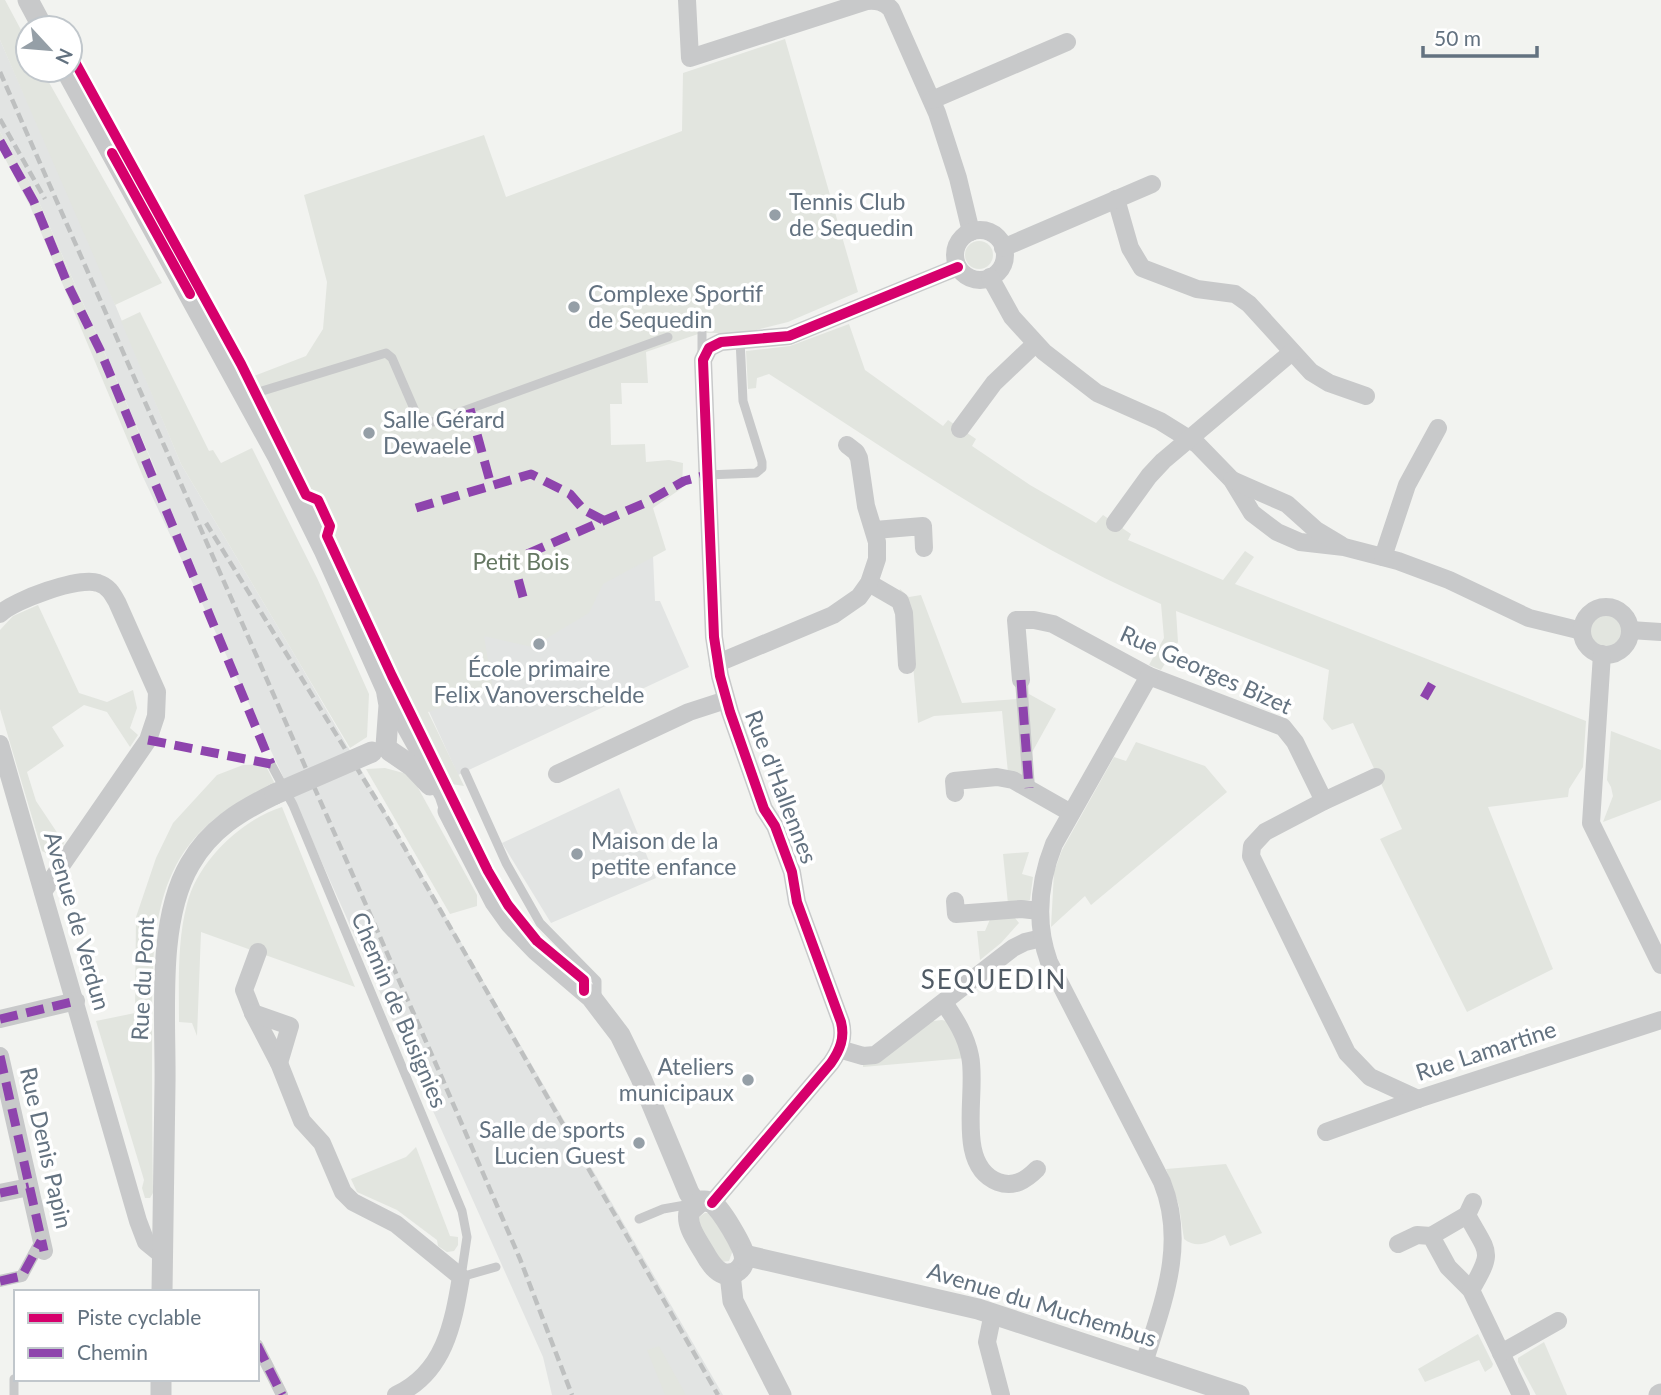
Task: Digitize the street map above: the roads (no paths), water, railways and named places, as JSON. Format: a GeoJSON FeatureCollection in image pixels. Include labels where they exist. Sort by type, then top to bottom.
{"type":"FeatureCollection","features":[{"type":"Feature","properties":{"kind":"street"},"geometry":{"type":"LineString","coordinates":[[687,0],[690,58],[867,1],[880,1],[891,9],[932,100],[958,178],[971,232]]}},
{"type":"Feature","properties":{"kind":"street"},"geometry":{"type":"LineString","coordinates":[[932,100],[1067,43]]}},
{"type":"Feature","properties":{"kind":"street"},"geometry":{"type":"LineString","coordinates":[[74,84],[246,396],[324,551],[386,689],[444,795],[454,822]]}},
{"type":"Feature","properties":{"kind":"street"},"geometry":{"type":"LineString","coordinates":[[1003,248],[1152,184]]}},
{"type":"Feature","properties":{"kind":"street"},"geometry":{"type":"LineString","coordinates":[[1116,199],[1130,248],[1142,268],[1197,289],[1235,294],[1249,304],[1311,372],[1323,381],[1366,396]]}},
{"type":"Feature","properties":{"kind":"street"},"geometry":{"type":"LineString","coordinates":[[979,230],[991,233],[1000,240],[1003,248],[1005,256],[1002,267],[990,277],[979,280],[972,278],[962,273],[958,267],[955,254],[957,246],[964,236],[971,232],[979,230]]}},
{"type":"Feature","properties":{"kind":"street"},"geometry":{"type":"LineString","coordinates":[[703,360],[709,348],[715,344],[783,338],[799,333],[958,267]]}},
{"type":"Feature","properties":{"kind":"street"},"geometry":{"type":"LineString","coordinates":[[990,277],[1012,317],[1035,344],[1097,393],[1147,415],[1190,439],[1232,480],[1252,513],[1277,532],[1300,542],[1344,547],[1383,557],[1448,580],[1529,618],[1582,631]]}},
{"type":"Feature","properties":{"kind":"street"},"geometry":{"type":"LineString","coordinates":[[960,429],[994,383],[1035,344]]}},
{"type":"Feature","properties":{"kind":"street"},"geometry":{"type":"LineString","coordinates":[[1115,523],[1149,476],[1292,352]]}},
{"type":"Feature","properties":{"kind":"street","name":"Rue d'Hallennes"},"geometry":{"type":"LineString","coordinates":[[703,360],[714,637],[718,663],[726,700],[764,809],[775,825],[792,872],[797,902],[841,1022],[843,1037],[839,1049]]}},
{"type":"Feature","properties":{"kind":"street"},"geometry":{"type":"LineString","coordinates":[[1383,557],[1407,485],[1438,428]]}},
{"type":"Feature","properties":{"kind":"street"},"geometry":{"type":"LineString","coordinates":[[718,663],[833,614],[859,597],[869,583],[877,559],[877,542],[866,506],[859,458],[847,445]]}},
{"type":"Feature","properties":{"kind":"street"},"geometry":{"type":"LineString","coordinates":[[1232,480],[1287,503],[1316,530],[1344,547]]}},
{"type":"Feature","properties":{"kind":"street"},"geometry":{"type":"LineString","coordinates":[[875,530],[923,526],[924,548]]}},
{"type":"Feature","properties":{"kind":"street"},"geometry":{"type":"LineString","coordinates":[[0,614],[17,601],[83,581],[103,584],[117,602],[157,692],[156,716],[148,740],[43,892]]}},
{"type":"Feature","properties":{"kind":"street"},"geometry":{"type":"LineString","coordinates":[[869,583],[900,601],[904,613],[908,665]]}},
{"type":"Feature","properties":{"kind":"street"},"geometry":{"type":"LineString","coordinates":[[1602,607],[1622,612],[1630,630],[1625,646],[1618,652],[1602,654],[1595,652],[1586,643],[1582,631],[1586,618],[1602,607]]}},
{"type":"Feature","properties":{"kind":"street","name":"Rue Georges Bizet"},"geometry":{"type":"LineString","coordinates":[[1029,788],[1016,620],[1053,624],[1149,676],[1283,727],[1295,742],[1324,801]]}},
{"type":"Feature","properties":{"kind":"street"},"geometry":{"type":"LineString","coordinates":[[1630,630],[1661,632]]}},
{"type":"Feature","properties":{"kind":"street"},"geometry":{"type":"LineString","coordinates":[[1602,654],[1591,823],[1661,965]]}},
{"type":"Feature","properties":{"kind":"street"},"geometry":{"type":"LineString","coordinates":[[1144,1363],[1172,1267],[1173,1234],[1168,1200],[1157,1173],[1057,979],[1042,938],[1040,911],[1046,868],[1055,844],[1149,676]]}},
{"type":"Feature","properties":{"kind":"street"},"geometry":{"type":"LineString","coordinates":[[386,689],[389,705],[385,747],[412,766],[430,785],[454,822],[495,902],[510,923],[597,1004],[620,1035],[632,1057],[689,1193],[704,1203],[721,1213],[744,1255],[740,1269],[730,1274],[719,1272],[711,1264],[688,1223],[688,1212],[704,1203],[831,1063],[839,1049],[863,1056],[875,1055],[1013,948],[1042,938]]}},
{"type":"Feature","properties":{"kind":"street"},"geometry":{"type":"LineString","coordinates":[[557,774],[688,712],[726,700]]}},
{"type":"Feature","properties":{"kind":"street","name":"Rue du Pont"},"geometry":{"type":"LineString","coordinates":[[162,1290],[166,976],[172,910],[185,875],[204,843],[230,818],[275,794],[385,747],[394,729],[401,728],[410,735]]}},
{"type":"Feature","properties":{"kind":"street","name":"Avenue de Verdun"},"geometry":{"type":"LineString","coordinates":[[0,744],[146,1242],[162,1255]]}},
{"type":"Feature","properties":{"kind":"street"},"geometry":{"type":"LineString","coordinates":[[955,793],[954,781],[998,777],[1013,780],[1071,813]]}},
{"type":"Feature","properties":{"kind":"street"},"geometry":{"type":"LineString","coordinates":[[1376,777],[1265,832],[1252,846],[1251,856],[1347,1053],[1370,1077],[1418,1100]]}},
{"type":"Feature","properties":{"kind":"street"},"geometry":{"type":"LineString","coordinates":[[955,901],[956,914],[1021,909],[1040,911]]}},
{"type":"Feature","properties":{"kind":"street"},"geometry":{"type":"LineString","coordinates":[[258,952],[244,990],[279,1063],[302,1121],[322,1143],[339,1186],[348,1198],[396,1224],[461,1277],[453,1317],[438,1359],[422,1379],[396,1395]]}},
{"type":"Feature","properties":{"kind":"street"},"geometry":{"type":"LineString","coordinates":[[0,1019],[76,1002]]}},
{"type":"Feature","properties":{"kind":"street"},"geometry":{"type":"LineString","coordinates":[[944,1003],[958,1024],[970,1055],[973,1078],[971,1130],[974,1151],[981,1167],[992,1179],[1009,1184],[1022,1181],[1037,1169]]}},
{"type":"Feature","properties":{"kind":"street"},"geometry":{"type":"LineString","coordinates":[[253,1013],[290,1026],[279,1063]]}},
{"type":"Feature","properties":{"kind":"street","name":"Rue Lamartine"},"geometry":{"type":"LineString","coordinates":[[1326,1132],[1661,1020]]}},
{"type":"Feature","properties":{"kind":"street","name":"Rue Denis Papin"},"geometry":{"type":"LineString","coordinates":[[0,1056],[5,1105],[29,1186],[42,1246]]}},
{"type":"Feature","properties":{"kind":"street"},"geometry":{"type":"LineString","coordinates":[[0,1193],[29,1186]]}},
{"type":"Feature","properties":{"kind":"street"},"geometry":{"type":"LineString","coordinates":[[131,1192],[140,1206],[163,1211]]}},
{"type":"Feature","properties":{"kind":"street"},"geometry":{"type":"LineString","coordinates":[[1398,1244],[1417,1235],[1431,1236],[1470,1209],[1487,1254],[1485,1266],[1471,1290]]}},
{"type":"Feature","properties":{"kind":"street"},"geometry":{"type":"LineString","coordinates":[[1431,1236],[1448,1267],[1471,1290],[1521,1395]]}},
{"type":"Feature","properties":{"kind":"street"},"geometry":{"type":"LineString","coordinates":[[0,1281],[22,1276],[42,1246]]}},
{"type":"Feature","properties":{"kind":"street","name":"Avenue du Muchembus"},"geometry":{"type":"LineString","coordinates":[[744,1255],[993,1313],[1239,1395]]}},
{"type":"Feature","properties":{"kind":"street"},"geometry":{"type":"LineString","coordinates":[[730,1274],[733,1301],[781,1395]]}},
{"type":"Feature","properties":{"kind":"street"},"geometry":{"type":"LineString","coordinates":[[993,1313],[987,1342],[1001,1395]]}},
{"type":"Feature","properties":{"kind":"street"},"geometry":{"type":"LineString","coordinates":[[1501,1353],[1559,1321]]}},
{"type":"Feature","properties":{"kind":"street"},"geometry":{"type":"LineString","coordinates":[[259,1349],[282,1395]]}},
{"type":"Feature","properties":{"kind":"lane","name":"Rue d'Hallennes"},"geometry":{"type":"LineString","coordinates":[[702,333],[703,360]]}},
{"type":"Feature","properties":{"kind":"lane"},"geometry":{"type":"LineString","coordinates":[[246,396],[386,353],[391,358],[418,418],[433,422],[668,337]]}},
{"type":"Feature","properties":{"kind":"lane"},"geometry":{"type":"LineString","coordinates":[[707,475],[756,473],[762,468],[743,401],[740,340]]}},
{"type":"Feature","properties":{"kind":"lane","name":"Chemin de Busignies"},"geometry":{"type":"LineString","coordinates":[[271,764],[293,805],[462,1211],[467,1237],[461,1277]]}},
{"type":"Feature","properties":{"kind":"lane"},"geometry":{"type":"LineString","coordinates":[[465,772],[506,863],[540,923],[597,981],[597,1004]]}},
{"type":"Feature","properties":{"kind":"lane"},"geometry":{"type":"LineString","coordinates":[[639,1219],[663,1209],[704,1203]]}},
{"type":"Feature","properties":{"kind":"lane"},"geometry":{"type":"LineString","coordinates":[[461,1277],[496,1267]]}},
{"type":"Feature","properties":{"kind":"lane"},"geometry":{"type":"LineString","coordinates":[[14,1379],[14,1395]]}},
{"type":"Feature","properties":{"kind":"railway"},"geometry":{"type":"LineString","coordinates":[[0,72],[442,1078],[520,1259],[572,1395]]}},
{"type":"Feature","properties":{"kind":"railway"},"geometry":{"type":"LineString","coordinates":[[0,119],[45,199]]}},
{"type":"Feature","properties":{"kind":"railway"},"geometry":{"type":"LineString","coordinates":[[206,523],[387,817],[718,1395]]}},
{"type":"Feature","properties":{"kind":"place","name":"Tennis Club de Sequedin"},"geometry":{"type":"Point","coordinates":[775,215]}},
{"type":"Feature","properties":{"kind":"place","name":"Complexe Sportif de Sequedin"},"geometry":{"type":"Point","coordinates":[574,307]}},
{"type":"Feature","properties":{"kind":"place","name":"Salle Gérard Dewaele"},"geometry":{"type":"Point","coordinates":[369,433]}},
{"type":"Feature","properties":{"kind":"place","name":"École primaire Felix Vanoverschelde"},"geometry":{"type":"Point","coordinates":[539,644]}},
{"type":"Feature","properties":{"kind":"place","name":"Maison de la petite enfance"},"geometry":{"type":"Point","coordinates":[577,854]}},
{"type":"Feature","properties":{"kind":"place","name":"Ateliers municipaux"},"geometry":{"type":"Point","coordinates":[748,1080]}},
{"type":"Feature","properties":{"kind":"place","name":"Salle de sports Lucien Guest"},"geometry":{"type":"Point","coordinates":[639,1143]}},
{"type":"Feature","properties":{"kind":"district","name":"SEQUEDIN"},"geometry":{"type":"Point","coordinates":[994,980]}},
{"type":"Feature","properties":{"kind":"park label","name":"Petit Bois"},"geometry":{"type":"Point","coordinates":[521,562]}}]}
